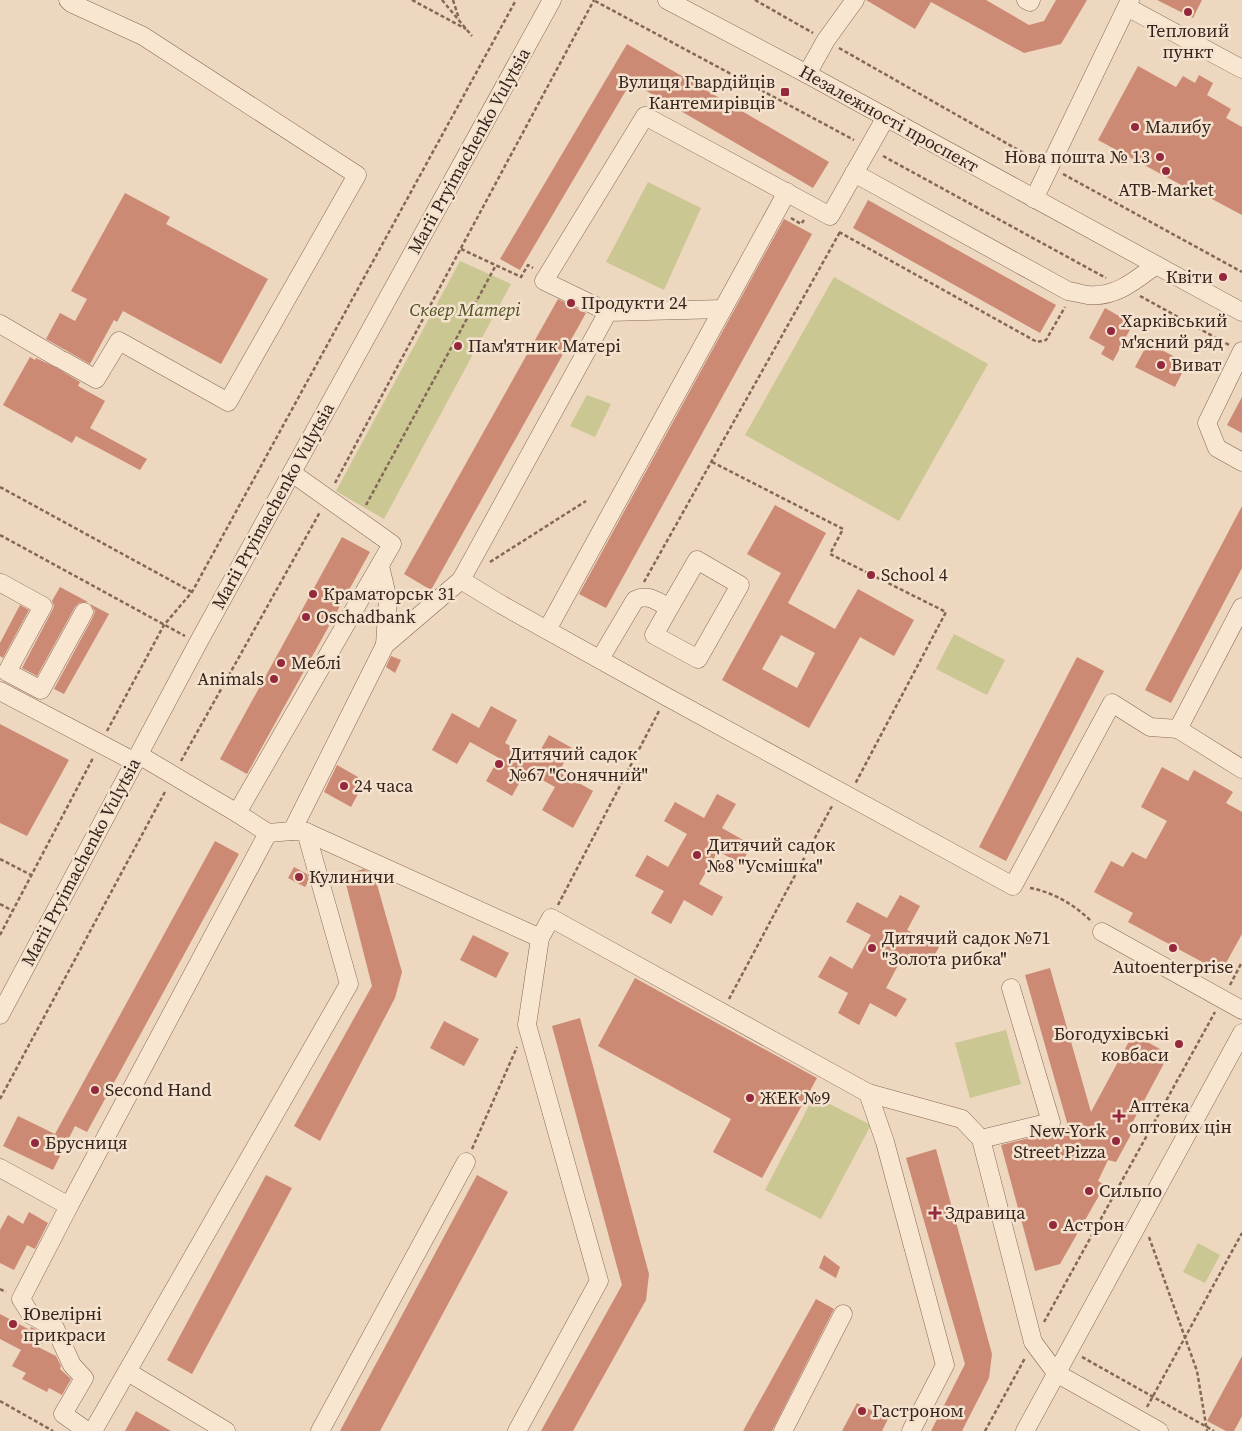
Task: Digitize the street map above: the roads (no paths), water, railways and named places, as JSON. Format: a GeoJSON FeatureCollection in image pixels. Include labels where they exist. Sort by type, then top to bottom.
{"type":"FeatureCollection","features":[{"type":"Feature","properties":{"kind":"street"},"geometry":{"type":"LineString","coordinates":[[0,324],[96,379],[119,341],[228,402],[358,175],[142,36],[68,0]]}},
{"type":"Feature","properties":{"kind":"street","name":"Marii Pryimachenko Vulytsia"},"geometry":{"type":"LineString","coordinates":[[0,1015],[198,643],[552,0]]}},
{"type":"Feature","properties":{"kind":"street","name":"Незалежності проспект"},"geometry":{"type":"LineString","coordinates":[[667,0],[808,74],[1242,312]]}},
{"type":"Feature","properties":{"kind":"street"},"geometry":{"type":"LineString","coordinates":[[808,74],[826,40],[855,0]]}},
{"type":"Feature","properties":{"kind":"street"},"geometry":{"type":"LineString","coordinates":[[1026,0],[1030,2],[1031,0]]}},
{"type":"Feature","properties":{"kind":"street"},"geometry":{"type":"LineString","coordinates":[[1034,198],[1128,4],[1242,70]]}},
{"type":"Feature","properties":{"kind":"street"},"geometry":{"type":"LineString","coordinates":[[723,309],[608,312],[544,281],[645,116],[830,216],[886,117]]}},
{"type":"Feature","properties":{"kind":"street"},"geometry":{"type":"LineString","coordinates":[[854,173],[1068,292],[1090,295],[1124,288],[1156,265]]}},
{"type":"Feature","properties":{"kind":"street"},"geometry":{"type":"LineString","coordinates":[[547,630],[787,192]]}},
{"type":"Feature","properties":{"kind":"street"},"geometry":{"type":"LineString","coordinates":[[385,646],[461,580],[608,312]]}},
{"type":"Feature","properties":{"kind":"street"},"geometry":{"type":"LineString","coordinates":[[1242,351],[1207,423],[1217,448],[1242,462]]}},
{"type":"Feature","properties":{"kind":"street"},"geometry":{"type":"LineString","coordinates":[[237,813],[392,544],[292,473]]}},
{"type":"Feature","properties":{"kind":"street"},"geometry":{"type":"LineString","coordinates":[[697,560],[740,585],[698,659],[654,635],[669,607],[697,560]]}},
{"type":"Feature","properties":{"kind":"street"},"geometry":{"type":"LineString","coordinates":[[93,1431],[349,984],[299,831],[385,646],[388,600],[380,566]]}},
{"type":"Feature","properties":{"kind":"street"},"geometry":{"type":"LineString","coordinates":[[461,580],[667,697],[1013,886],[1112,703],[1150,728],[1178,729],[1242,769]]}},
{"type":"Feature","properties":{"kind":"street"},"geometry":{"type":"LineString","coordinates":[[0,583],[43,606],[7,672],[41,690],[84,612]]}},
{"type":"Feature","properties":{"kind":"street"},"geometry":{"type":"LineString","coordinates":[[600,659],[635,600],[642,596],[648,596],[669,607]]}},
{"type":"Feature","properties":{"kind":"street"},"geometry":{"type":"LineString","coordinates":[[1178,729],[1242,607]]}},
{"type":"Feature","properties":{"kind":"street"},"geometry":{"type":"LineString","coordinates":[[0,691],[101,744],[174,775],[268,833],[299,831],[540,938]]}},
{"type":"Feature","properties":{"kind":"street"},"geometry":{"type":"LineString","coordinates":[[87,1431],[63,1414],[84,1378],[72,1365],[55,1328],[31,1314],[21,1299],[268,833]]}},
{"type":"Feature","properties":{"kind":"street"},"geometry":{"type":"LineString","coordinates":[[517,1431],[599,1281],[527,1025],[540,938],[551,918],[868,1093],[962,1119],[981,1139],[1034,1342],[1056,1373],[1159,1431]]}},
{"type":"Feature","properties":{"kind":"street"},"geometry":{"type":"LineString","coordinates":[[1102,932],[1242,1010]]}},
{"type":"Feature","properties":{"kind":"street"},"geometry":{"type":"LineString","coordinates":[[981,1139],[1051,1122],[1011,988]]}},
{"type":"Feature","properties":{"kind":"street"},"geometry":{"type":"LineString","coordinates":[[1025,1431],[1242,1033]]}},
{"type":"Feature","properties":{"kind":"street"},"geometry":{"type":"LineString","coordinates":[[868,1093],[885,1142],[945,1365],[912,1431]]}},
{"type":"Feature","properties":{"kind":"street"},"geometry":{"type":"LineString","coordinates":[[320,1431],[466,1162]]}},
{"type":"Feature","properties":{"kind":"street"},"geometry":{"type":"LineString","coordinates":[[0,1168],[69,1206]]}},
{"type":"Feature","properties":{"kind":"street"},"geometry":{"type":"LineString","coordinates":[[783,1431],[842,1314]]}},
{"type":"Feature","properties":{"kind":"street"},"geometry":{"type":"LineString","coordinates":[[128,1372],[226,1431]]}},
{"type":"Feature","properties":{"kind":"place","name":"Тепловий пункт"},"geometry":{"type":"Point","coordinates":[1188,12]}},
{"type":"Feature","properties":{"kind":"place","name":"Вулиця Гвардійців Кантемирівців"},"geometry":{"type":"Point","coordinates":[785,92]}},
{"type":"Feature","properties":{"kind":"place","name":"Малибу"},"geometry":{"type":"Point","coordinates":[1135,127]}},
{"type":"Feature","properties":{"kind":"place","name":"Нова пошта № 13"},"geometry":{"type":"Point","coordinates":[1160,157]}},
{"type":"Feature","properties":{"kind":"place","name":"ATB-Market"},"geometry":{"type":"Point","coordinates":[1166,171]}},
{"type":"Feature","properties":{"kind":"place","name":"Квіти"},"geometry":{"type":"Point","coordinates":[1223,277]}},
{"type":"Feature","properties":{"kind":"place","name":"Продукти 24"},"geometry":{"type":"Point","coordinates":[571,303]}},
{"type":"Feature","properties":{"kind":"place","name":"Харківський м'ясний ряд"},"geometry":{"type":"Point","coordinates":[1111,331]}},
{"type":"Feature","properties":{"kind":"place","name":"Пам'ятник Матері"},"geometry":{"type":"Point","coordinates":[458,346]}},
{"type":"Feature","properties":{"kind":"place","name":"Виват"},"geometry":{"type":"Point","coordinates":[1161,365]}},
{"type":"Feature","properties":{"kind":"place","name":"School 4"},"geometry":{"type":"Point","coordinates":[871,575]}},
{"type":"Feature","properties":{"kind":"place","name":"Краматорськ 31"},"geometry":{"type":"Point","coordinates":[313,594]}},
{"type":"Feature","properties":{"kind":"place","name":"Oschadbank"},"geometry":{"type":"Point","coordinates":[306,617]}},
{"type":"Feature","properties":{"kind":"place","name":"Меблі"},"geometry":{"type":"Point","coordinates":[281,663]}},
{"type":"Feature","properties":{"kind":"place","name":"Animals"},"geometry":{"type":"Point","coordinates":[274,679]}},
{"type":"Feature","properties":{"kind":"place","name":"Дитячий садок №67 \"Сонячний\""},"geometry":{"type":"Point","coordinates":[499,764]}},
{"type":"Feature","properties":{"kind":"place","name":"24 часа"},"geometry":{"type":"Point","coordinates":[344,786]}},
{"type":"Feature","properties":{"kind":"place","name":"Дитячий садок №8 \"Усмішка\""},"geometry":{"type":"Point","coordinates":[697,855]}},
{"type":"Feature","properties":{"kind":"place","name":"Кулиничи"},"geometry":{"type":"Point","coordinates":[299,877]}},
{"type":"Feature","properties":{"kind":"place","name":"Дитячий садок №71 \"Золота рибка\""},"geometry":{"type":"Point","coordinates":[872,948]}},
{"type":"Feature","properties":{"kind":"place","name":"Autoenterprise"},"geometry":{"type":"Point","coordinates":[1173,948]}},
{"type":"Feature","properties":{"kind":"place","name":"Богодухівські ковбаси"},"geometry":{"type":"Point","coordinates":[1179,1044]}},
{"type":"Feature","properties":{"kind":"place","name":"Second Hand"},"geometry":{"type":"Point","coordinates":[95,1090]}},
{"type":"Feature","properties":{"kind":"place","name":"ЖЕК №9"},"geometry":{"type":"Point","coordinates":[750,1098]}},
{"type":"Feature","properties":{"kind":"place","name":"Аптека оптових цін"},"geometry":{"type":"Point","coordinates":[1119,1116]}},
{"type":"Feature","properties":{"kind":"place","name":"New-York Street Pizza"},"geometry":{"type":"Point","coordinates":[1116,1141]}},
{"type":"Feature","properties":{"kind":"place","name":"Брусниця"},"geometry":{"type":"Point","coordinates":[35,1143]}},
{"type":"Feature","properties":{"kind":"place","name":"Сильпо"},"geometry":{"type":"Point","coordinates":[1089,1191]}},
{"type":"Feature","properties":{"kind":"place","name":"Здравица"},"geometry":{"type":"Point","coordinates":[935,1213]}},
{"type":"Feature","properties":{"kind":"place","name":"Астрон"},"geometry":{"type":"Point","coordinates":[1053,1225]}},
{"type":"Feature","properties":{"kind":"place","name":"Ювелірні прикраси"},"geometry":{"type":"Point","coordinates":[13,1324]}},
{"type":"Feature","properties":{"kind":"place","name":"Гастроном"},"geometry":{"type":"Point","coordinates":[862,1411]}},
{"type":"Feature","properties":{"kind":"park label","name":"Сквер Матері"},"geometry":{"type":"Point","coordinates":[465,310]}}]}
